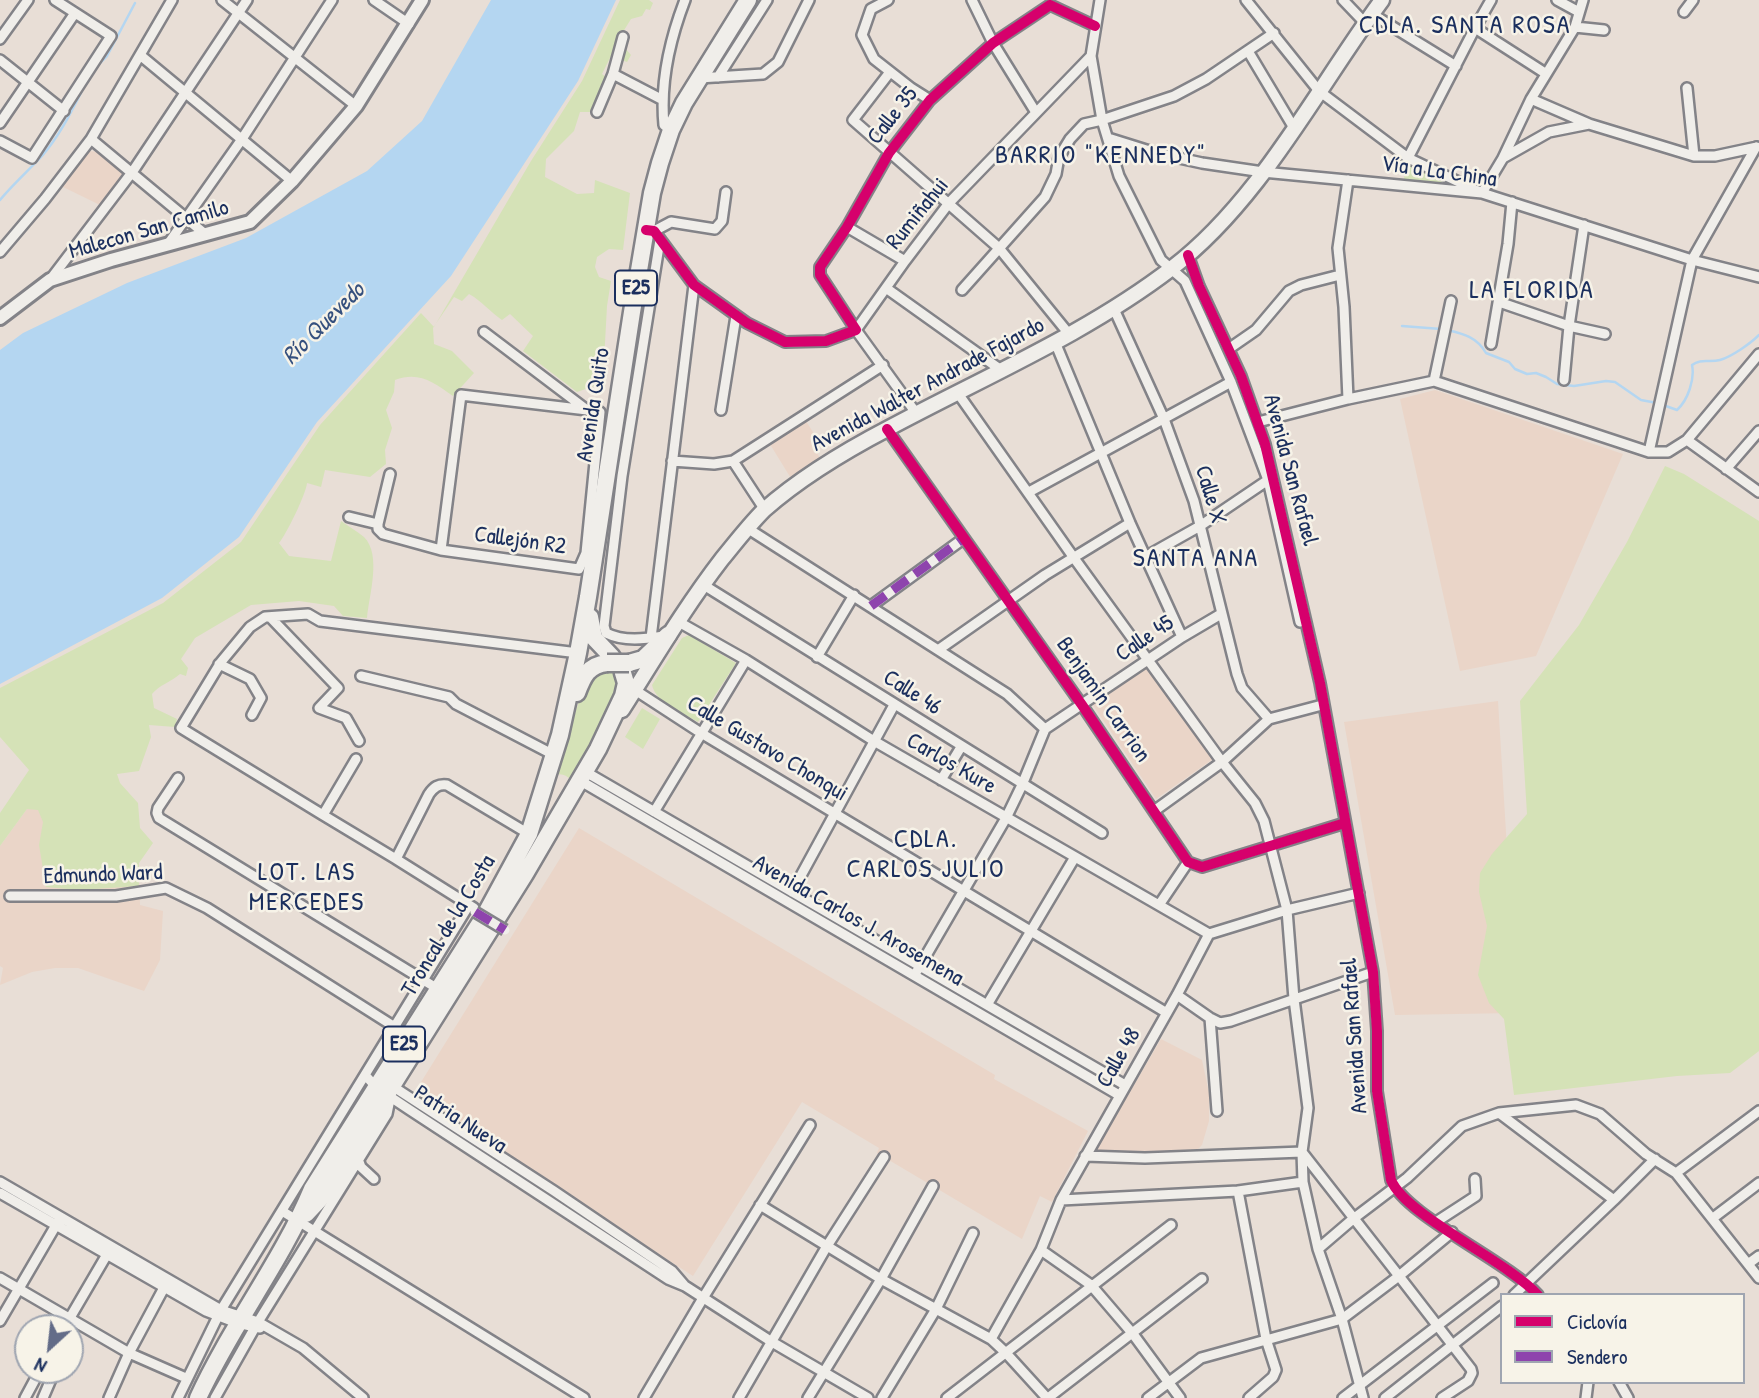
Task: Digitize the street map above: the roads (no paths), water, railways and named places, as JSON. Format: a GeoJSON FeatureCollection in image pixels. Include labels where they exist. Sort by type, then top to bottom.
{"type":"FeatureCollection","features":[{"type":"Feature","properties":{"kind":"highway","name":"Avenida Quito"},"geometry":{"type":"LineString","coordinates":[[529,834],[560,735],[578,653],[594,606],[608,413],[650,231],[660,163],[671,130],[699,78],[748,0]]}},
{"type":"Feature","properties":{"kind":"highway"},"geometry":{"type":"LineString","coordinates":[[594,606],[592,634],[609,660],[626,668]]}},
{"type":"Feature","properties":{"kind":"highway"},"geometry":{"type":"LineString","coordinates":[[626,668],[643,659],[659,637]]}},
{"type":"Feature","properties":{"kind":"highway"},"geometry":{"type":"LineString","coordinates":[[560,735],[585,674],[597,664],[609,660]]}},
{"type":"Feature","properties":{"kind":"highway"},"geometry":{"type":"LineString","coordinates":[[598,749],[623,696],[626,668]]}},
{"type":"Feature","properties":{"kind":"highway","name":"Avenida Walter Andrade Fajardo"},"geometry":{"type":"LineString","coordinates":[[539,850],[598,749]]}},
{"type":"Feature","properties":{"kind":"highway"},"geometry":{"type":"LineString","coordinates":[[540,799],[550,785],[561,783],[566,790],[562,809]]}},
{"type":"Feature","properties":{"kind":"highway","name":"Troncal de la Costa"},"geometry":{"type":"LineString","coordinates":[[384,1087],[401,1032],[476,911],[529,834]]}},
{"type":"Feature","properties":{"kind":"highway","name":"Troncal de la Costa"},"geometry":{"type":"LineString","coordinates":[[198,1398],[239,1319],[299,1221],[312,1189],[384,1087],[539,850]]}},
{"type":"Feature","properties":{"kind":"main road","name":"Malecon San Camilo"},"geometry":{"type":"LineString","coordinates":[[0,318],[5,306],[50,280],[250,222],[292,181],[356,106],[422,0]]}},
{"type":"Feature","properties":{"kind":"main road","name":"Avenida Walter Andrade Fajardo"},"geometry":{"type":"LineString","coordinates":[[598,749],[635,690],[659,637],[677,621],[702,584],[765,510],[814,472],[856,445],[1114,309],[1188,255],[1233,209],[1263,172],[1382,0]]}},
{"type":"Feature","properties":{"kind":"street"},"geometry":{"type":"LineString","coordinates":[[0,39],[27,0]]}},
{"type":"Feature","properties":{"kind":"street"},"geometry":{"type":"LineString","coordinates":[[0,141],[32,158],[111,36],[55,0]]}},
{"type":"Feature","properties":{"kind":"street"},"geometry":{"type":"LineString","coordinates":[[0,252],[46,199],[91,139],[172,0]]}},
{"type":"Feature","properties":{"kind":"street"},"geometry":{"type":"LineString","coordinates":[[222,0],[356,106]]}},
{"type":"Feature","properties":{"kind":"street"},"geometry":{"type":"LineString","coordinates":[[50,280],[133,172],[247,0]]}},
{"type":"Feature","properties":{"kind":"street"},"geometry":{"type":"LineString","coordinates":[[168,244],[242,139],[332,0]]}},
{"type":"Feature","properties":{"kind":"street"},"geometry":{"type":"LineString","coordinates":[[374,0],[409,24]]}},
{"type":"Feature","properties":{"kind":"street"},"geometry":{"type":"LineString","coordinates":[[671,130],[664,125],[661,99],[672,42],[685,0]]}},
{"type":"Feature","properties":{"kind":"street"},"geometry":{"type":"LineString","coordinates":[[718,77],[767,0]]}},
{"type":"Feature","properties":{"kind":"street"},"geometry":{"type":"LineString","coordinates":[[699,78],[763,75],[778,62],[809,0]]}},
{"type":"Feature","properties":{"kind":"street"},"geometry":{"type":"LineString","coordinates":[[888,0],[873,4],[862,35],[874,59],[930,100]]}},
{"type":"Feature","properties":{"kind":"street"},"geometry":{"type":"LineString","coordinates":[[972,0],[993,43],[1035,111]]}},
{"type":"Feature","properties":{"kind":"street","name":"Avenida San Rafael"},"geometry":{"type":"LineString","coordinates":[[1100,0],[1091,56],[1102,120],[1119,176],[1161,261],[1185,281],[1231,382],[1268,480],[1314,683],[1322,705]]}},
{"type":"Feature","properties":{"kind":"street"},"geometry":{"type":"LineString","coordinates":[[1246,0],[1320,92],[1408,158],[1482,193],[1503,158],[1545,74],[1575,27],[1583,0]]}},
{"type":"Feature","properties":{"kind":"street"},"geometry":{"type":"LineString","coordinates":[[1343,0],[1368,18],[1456,66]]}},
{"type":"Feature","properties":{"kind":"street"},"geometry":{"type":"LineString","coordinates":[[1408,158],[1491,0]]}},
{"type":"Feature","properties":{"kind":"street"},"geometry":{"type":"LineString","coordinates":[[1557,0],[1579,12]]}},
{"type":"Feature","properties":{"kind":"street"},"geometry":{"type":"LineString","coordinates":[[1684,12],[1693,0]]}},
{"type":"Feature","properties":{"kind":"street","name":"Calle 35"},"geometry":{"type":"LineString","coordinates":[[856,330],[820,275],[820,267],[847,227],[889,153],[930,100],[993,43],[1048,2],[1095,26]]}},
{"type":"Feature","properties":{"kind":"street"},"geometry":{"type":"LineString","coordinates":[[0,123],[75,13]]}},
{"type":"Feature","properties":{"kind":"street"},"geometry":{"type":"LineString","coordinates":[[1575,27],[1604,30]]}},
{"type":"Feature","properties":{"kind":"street"},"geometry":{"type":"LineString","coordinates":[[1475,28],[1545,74]]}},
{"type":"Feature","properties":{"kind":"street"},"geometry":{"type":"LineString","coordinates":[[962,290],[1045,197],[1056,174],[1059,156],[1084,124],[1174,96],[1206,79],[1273,33]]}},
{"type":"Feature","properties":{"kind":"street"},"geometry":{"type":"LineString","coordinates":[[597,112],[613,74],[623,37]]}},
{"type":"Feature","properties":{"kind":"street"},"geometry":{"type":"LineString","coordinates":[[1248,51],[1294,128]]}},
{"type":"Feature","properties":{"kind":"street"},"geometry":{"type":"LineString","coordinates":[[141,55],[292,181]]}},
{"type":"Feature","properties":{"kind":"street","name":"Rumiñahui"},"geometry":{"type":"LineString","coordinates":[[856,330],[949,203],[1091,56]]}},
{"type":"Feature","properties":{"kind":"street"},"geometry":{"type":"LineString","coordinates":[[0,60],[64,111]]}},
{"type":"Feature","properties":{"kind":"street"},"geometry":{"type":"LineString","coordinates":[[890,72],[853,120],[999,248],[1069,334]]}},
{"type":"Feature","properties":{"kind":"street"},"geometry":{"type":"LineString","coordinates":[[613,74],[661,99]]}},
{"type":"Feature","properties":{"kind":"street"},"geometry":{"type":"LineString","coordinates":[[1687,88],[1694,156]]}},
{"type":"Feature","properties":{"kind":"street"},"geometry":{"type":"LineString","coordinates":[[1531,99],[1589,124],[1694,156],[1715,156],[1757,147]]}},
{"type":"Feature","properties":{"kind":"street"},"geometry":{"type":"LineString","coordinates":[[1503,158],[1549,132],[1589,124]]}},
{"type":"Feature","properties":{"kind":"street","name":"Vía a La China"},"geometry":{"type":"LineString","coordinates":[[1108,138],[1156,153],[1263,172],[1482,193],[1692,260],[1759,276]]}},
{"type":"Feature","properties":{"kind":"street"},"geometry":{"type":"LineString","coordinates":[[91,139],[205,234]]}},
{"type":"Feature","properties":{"kind":"street"},"geometry":{"type":"LineString","coordinates":[[1649,452],[1692,260],[1757,147]]}},
{"type":"Feature","properties":{"kind":"street"},"geometry":{"type":"LineString","coordinates":[[1348,180],[1338,248],[1348,399]]}},
{"type":"Feature","properties":{"kind":"street"},"geometry":{"type":"LineString","coordinates":[[726,192],[722,221],[715,229],[671,222],[650,231],[694,285],[736,316],[785,342],[795,344],[826,341],[856,330],[916,413]]}},
{"type":"Feature","properties":{"kind":"street"},"geometry":{"type":"LineString","coordinates":[[1491,344],[1508,244],[1512,202]]}},
{"type":"Feature","properties":{"kind":"street"},"geometry":{"type":"LineString","coordinates":[[1564,380],[1584,225]]}},
{"type":"Feature","properties":{"kind":"street"},"geometry":{"type":"LineString","coordinates":[[847,227],[905,261]]}},
{"type":"Feature","properties":{"kind":"street"},"geometry":{"type":"LineString","coordinates":[[660,240],[622,476],[594,606],[604,630],[609,635],[629,639],[659,637],[672,461],[694,285]]}},
{"type":"Feature","properties":{"kind":"street","name":"Avenida San Rafael"},"geometry":{"type":"LineString","coordinates":[[1188,255],[1199,286],[1230,348],[1258,422],[1274,477],[1320,683],[1373,972],[1377,1091],[1394,1188]]}},
{"type":"Feature","properties":{"kind":"street"},"geometry":{"type":"LineString","coordinates":[[1230,348],[1256,330],[1289,291],[1301,285],[1340,275]]}},
{"type":"Feature","properties":{"kind":"street"},"geometry":{"type":"LineString","coordinates":[[886,288],[1001,370]]}},
{"type":"Feature","properties":{"kind":"street"},"geometry":{"type":"LineString","coordinates":[[1434,381],[1451,301]]}},
{"type":"Feature","properties":{"kind":"street"},"geometry":{"type":"LineString","coordinates":[[1499,302],[1569,326],[1605,334]]}},
{"type":"Feature","properties":{"kind":"street","name":"Calle X"},"geometry":{"type":"LineString","coordinates":[[1114,309],[1132,343],[1164,419],[1194,501],[1240,683],[1269,719]]}},
{"type":"Feature","properties":{"kind":"street"},"geometry":{"type":"LineString","coordinates":[[721,410],[736,316]]}},
{"type":"Feature","properties":{"kind":"street"},"geometry":{"type":"LineString","coordinates":[[484,332],[587,411]]}},
{"type":"Feature","properties":{"kind":"street"},"geometry":{"type":"LineString","coordinates":[[1055,342],[1130,523],[1181,637]]}},
{"type":"Feature","properties":{"kind":"street"},"geometry":{"type":"LineString","coordinates":[[1258,422],[1434,381],[1649,452],[1668,452],[1687,440],[1759,354]]}},
{"type":"Feature","properties":{"kind":"street"},"geometry":{"type":"LineString","coordinates":[[672,461],[714,464],[733,461],[883,365]]}},
{"type":"Feature","properties":{"kind":"street"},"geometry":{"type":"LineString","coordinates":[[1029,492],[1231,382]]}},
{"type":"Feature","properties":{"kind":"street"},"geometry":{"type":"LineString","coordinates":[[957,392],[1073,558],[1255,803],[1265,821],[1287,910],[1294,999],[1308,1108],[1302,1152],[1303,1182],[1318,1249],[1342,1319],[1363,1398]]}},
{"type":"Feature","properties":{"kind":"street"},"geometry":{"type":"LineString","coordinates":[[441,550],[461,396],[608,413]]}},
{"type":"Feature","properties":{"kind":"street","name":"Callejón R2"},"geometry":{"type":"LineString","coordinates":[[349,517],[379,524],[380,533],[441,550],[581,568],[586,553],[608,413]]}},
{"type":"Feature","properties":{"kind":"street","name":"Benjamin Carrion"},"geometry":{"type":"LineString","coordinates":[[887,429],[1082,705],[1188,862]]}},
{"type":"Feature","properties":{"kind":"street"},"geometry":{"type":"LineString","coordinates":[[1726,469],[1759,431]]}},
{"type":"Feature","properties":{"kind":"street"},"geometry":{"type":"LineString","coordinates":[[1687,440],[1759,492]]}},
{"type":"Feature","properties":{"kind":"street"},"geometry":{"type":"LineString","coordinates":[[733,461],[765,510]]}},
{"type":"Feature","properties":{"kind":"street"},"geometry":{"type":"LineString","coordinates":[[379,524],[390,474]]}},
{"type":"Feature","properties":{"kind":"street"},"geometry":{"type":"LineString","coordinates":[[1145,557],[1200,526],[1268,480]]}},
{"type":"Feature","properties":{"kind":"street"},"geometry":{"type":"LineString","coordinates":[[938,650],[1073,558],[1130,523]]}},
{"type":"Feature","properties":{"kind":"street"},"geometry":{"type":"LineString","coordinates":[[747,528],[1007,694],[1045,729],[1006,818],[915,976]]}},
{"type":"Feature","properties":{"kind":"street"},"geometry":{"type":"LineString","coordinates":[[871,606],[963,539]]}},
{"type":"Feature","properties":{"kind":"street","name":"Calle 46"},"geometry":{"type":"LineString","coordinates":[[702,584],[1102,833]]}},
{"type":"Feature","properties":{"kind":"street"},"geometry":{"type":"LineString","coordinates":[[817,657],[854,595]]}},
{"type":"Feature","properties":{"kind":"street"},"geometry":{"type":"LineString","coordinates":[[505,930],[396,859],[181,728],[219,664],[239,637],[250,627],[270,617],[308,614],[320,621],[578,653]]}},
{"type":"Feature","properties":{"kind":"street","name":"Calle 45"},"geometry":{"type":"LineString","coordinates":[[1045,729],[1181,637],[1222,614]]}},
{"type":"Feature","properties":{"kind":"street"},"geometry":{"type":"LineString","coordinates":[[270,617],[338,688],[319,708],[346,718],[359,741]]}},
{"type":"Feature","properties":{"kind":"street","name":"Carlos Kure"},"geometry":{"type":"LineString","coordinates":[[677,621],[746,660],[874,741],[1209,934]]}},
{"type":"Feature","properties":{"kind":"street"},"geometry":{"type":"LineString","coordinates":[[654,811],[746,660]]}},
{"type":"Feature","properties":{"kind":"street"},"geometry":{"type":"LineString","coordinates":[[219,664],[250,679],[261,698],[252,715]]}},
{"type":"Feature","properties":{"kind":"street"},"geometry":{"type":"LineString","coordinates":[[361,676],[449,697],[456,704],[554,755]]}},
{"type":"Feature","properties":{"kind":"street","name":"Calle Gustavo Chonqui"},"geometry":{"type":"LineString","coordinates":[[635,690],[701,733],[1167,1013]]}},
{"type":"Feature","properties":{"kind":"street"},"geometry":{"type":"LineString","coordinates":[[792,891],[894,705]]}},
{"type":"Feature","properties":{"kind":"street"},"geometry":{"type":"LineString","coordinates":[[1154,811],[1222,762],[1269,719],[1322,705]]}},
{"type":"Feature","properties":{"kind":"street"},"geometry":{"type":"LineString","coordinates":[[941,780],[961,747]]}},
{"type":"Feature","properties":{"kind":"street"},"geometry":{"type":"LineString","coordinates":[[323,815],[356,759]]}},
{"type":"Feature","properties":{"kind":"street","name":"Avenida Carlos J. Arosemena"},"geometry":{"type":"LineString","coordinates":[[581,775],[654,811],[1125,1085]]}},
{"type":"Feature","properties":{"kind":"street","name":"Avenida Carlos J. Arosemena"},"geometry":{"type":"LineString","coordinates":[[581,775],[1119,1095]]}},
{"type":"Feature","properties":{"kind":"street"},"geometry":{"type":"LineString","coordinates":[[178,778],[158,808],[159,818],[430,985]]}},
{"type":"Feature","properties":{"kind":"street"},"geometry":{"type":"LineString","coordinates":[[396,859],[429,794],[434,787],[441,784],[529,834]]}},
{"type":"Feature","properties":{"kind":"street"},"geometry":{"type":"LineString","coordinates":[[1159,905],[1188,862],[1202,867],[1345,823]]}},
{"type":"Feature","properties":{"kind":"street"},"geometry":{"type":"LineString","coordinates":[[987,1005],[1075,858]]}},
{"type":"Feature","properties":{"kind":"street","name":"Edmundo Ward"},"geometry":{"type":"LineString","coordinates":[[10,896],[116,896],[166,888],[207,908],[401,1032]]}},
{"type":"Feature","properties":{"kind":"street"},"geometry":{"type":"LineString","coordinates":[[1209,934],[1287,910],[1359,893]]}},
{"type":"Feature","properties":{"kind":"street","name":"Calle 48"},"geometry":{"type":"LineString","coordinates":[[991,1339],[1041,1250],[1061,1200],[1209,934]]}},
{"type":"Feature","properties":{"kind":"street"},"geometry":{"type":"LineString","coordinates":[[1177,995],[1220,1023],[1373,972]]}},
{"type":"Feature","properties":{"kind":"street"},"geometry":{"type":"LineString","coordinates":[[1210,1018],[1216,1111]]}},
{"type":"Feature","properties":{"kind":"street"},"geometry":{"type":"LineString","coordinates":[[178,1398],[219,1313],[365,1075],[401,1032]]}},
{"type":"Feature","properties":{"kind":"street","name":"Patria Nueva"},"geometry":{"type":"LineString","coordinates":[[365,1075],[667,1279],[685,1286],[772,1342],[869,1398]]}},
{"type":"Feature","properties":{"kind":"street"},"geometry":{"type":"LineString","coordinates":[[215,1398],[256,1324],[387,1114],[389,1104],[384,1087]]}},
{"type":"Feature","properties":{"kind":"street"},"geometry":{"type":"LineString","coordinates":[[1318,1249],[1407,1178],[1462,1126],[1499,1113],[1576,1105],[1585,1106],[1600,1114],[1640,1149],[1676,1173],[1759,1278]]}},
{"type":"Feature","properties":{"kind":"street"},"geometry":{"type":"LineString","coordinates":[[1676,1173],[1759,1111]]}},
{"type":"Feature","properties":{"kind":"street"},"geometry":{"type":"LineString","coordinates":[[1499,1113],[1614,1200]]}},
{"type":"Feature","properties":{"kind":"street"},"geometry":{"type":"LineString","coordinates":[[644,1398],[810,1125]]}},
{"type":"Feature","properties":{"kind":"street"},"geometry":{"type":"LineString","coordinates":[[1086,1156],[1145,1158],[1302,1152]]}},
{"type":"Feature","properties":{"kind":"street"},"geometry":{"type":"LineString","coordinates":[[1302,1152],[1472,1373],[1468,1381],[1442,1398]]}},
{"type":"Feature","properties":{"kind":"street"},"geometry":{"type":"LineString","coordinates":[[739,1398],[827,1246],[884,1157]]}},
{"type":"Feature","properties":{"kind":"street"},"geometry":{"type":"LineString","coordinates":[[349,1174],[359,1173],[374,1179],[361,1167],[358,1159]]}},
{"type":"Feature","properties":{"kind":"street"},"geometry":{"type":"LineString","coordinates":[[1516,1293],[1655,1159]]}},
{"type":"Feature","properties":{"kind":"street"},"geometry":{"type":"LineString","coordinates":[[1436,1222],[1476,1196],[1475,1180]]}},
{"type":"Feature","properties":{"kind":"street"},"geometry":{"type":"LineString","coordinates":[[1061,1200],[1238,1191],[1303,1182]]}},
{"type":"Feature","properties":{"kind":"street"},"geometry":{"type":"LineString","coordinates":[[1713,1218],[1759,1183]]}},
{"type":"Feature","properties":{"kind":"street"},"geometry":{"type":"LineString","coordinates":[[808,1398],[881,1279],[933,1186]]}},
{"type":"Feature","properties":{"kind":"street"},"geometry":{"type":"LineString","coordinates":[[1394,1188],[1436,1222],[1526,1282],[1536,1293]]}},
{"type":"Feature","properties":{"kind":"street"},"geometry":{"type":"LineString","coordinates":[[2,1191],[219,1313],[272,1330],[310,1353],[363,1398]]}},
{"type":"Feature","properties":{"kind":"street"},"geometry":{"type":"LineString","coordinates":[[1238,1191],[1266,1339],[1276,1373],[1249,1398]]}},
{"type":"Feature","properties":{"kind":"street"},"geometry":{"type":"LineString","coordinates":[[760,1205],[881,1279],[991,1339],[1047,1398],[1202,1279]]}},
{"type":"Feature","properties":{"kind":"street"},"geometry":{"type":"LineString","coordinates":[[282,1211],[584,1398]]}},
{"type":"Feature","properties":{"kind":"street"},"geometry":{"type":"LineString","coordinates":[[0,1321],[58,1221]]}},
{"type":"Feature","properties":{"kind":"street"},"geometry":{"type":"LineString","coordinates":[[947,1398],[1171,1225]]}},
{"type":"Feature","properties":{"kind":"street"},"geometry":{"type":"LineString","coordinates":[[1148,1398],[1201,1358],[1342,1319],[1452,1232]]}},
{"type":"Feature","properties":{"kind":"street"},"geometry":{"type":"LineString","coordinates":[[881,1398],[936,1309],[974,1233]]}},
{"type":"Feature","properties":{"kind":"street"},"geometry":{"type":"LineString","coordinates":[[1041,1250],[1091,1285],[1133,1334],[1180,1398]]}},
{"type":"Feature","properties":{"kind":"street"},"geometry":{"type":"LineString","coordinates":[[75,1314],[109,1251]]}},
{"type":"Feature","properties":{"kind":"street"},"geometry":{"type":"LineString","coordinates":[[1748,1264],[1759,1256]]}},
{"type":"Feature","properties":{"kind":"street"},"geometry":{"type":"LineString","coordinates":[[0,1278],[55,1314]]}},
{"type":"Feature","properties":{"kind":"street"},"geometry":{"type":"LineString","coordinates":[[109,1398],[129,1353],[167,1283]]}},
{"type":"Feature","properties":{"kind":"street"},"geometry":{"type":"LineString","coordinates":[[1343,1398],[1493,1283]]}},
{"type":"Feature","properties":{"kind":"street"},"geometry":{"type":"LineString","coordinates":[[1385,1398],[1500,1308]]}},
{"type":"Feature","properties":{"kind":"street"},"geometry":{"type":"LineString","coordinates":[[84,1331],[186,1378]]}},
{"type":"Feature","properties":{"kind":"water","name":"Río Quevedo"},"geometry":{"type":"Polygon","coordinates":[[[491,0],[616,0],[578,81],[451,276],[317,422],[239,537],[162,598],[0,684],[0,350],[23,333],[127,283],[246,238],[367,171],[422,121],[491,0]]]}},
{"type":"Feature","properties":{"kind":"waterway"},"geometry":{"type":"LineString","coordinates":[[95,68],[107,56],[135,3]]}},
{"type":"Feature","properties":{"kind":"waterway"},"geometry":{"type":"LineString","coordinates":[[0,200],[56,138],[88,79]]}},
{"type":"Feature","properties":{"kind":"waterway"},"geometry":{"type":"LineString","coordinates":[[1402,326],[1441,329]]}},
{"type":"Feature","properties":{"kind":"waterway"},"geometry":{"type":"LineString","coordinates":[[1447,330],[1470,337],[1486,353],[1509,362],[1515,369],[1527,374],[1536,373],[1557,384],[1574,386],[1615,382],[1641,400],[1657,403]]}},
{"type":"Feature","properties":{"kind":"waterway"},"geometry":{"type":"LineString","coordinates":[[1663,405],[1677,410],[1681,406],[1691,383],[1692,365],[1724,358],[1740,350],[1759,335]]}},
{"type":"Feature","properties":{"kind":"district","name":"CDLA. SANTA ROSA"},"geometry":{"type":"Point","coordinates":[1465,26]}},
{"type":"Feature","properties":{"kind":"district","name":"BARRIO \"KENNEDY\""},"geometry":{"type":"Point","coordinates":[1101,156]}},
{"type":"Feature","properties":{"kind":"district","name":"LA FLORIDA"},"geometry":{"type":"Point","coordinates":[1532,291]}},
{"type":"Feature","properties":{"kind":"district","name":"SANTA ANA"},"geometry":{"type":"Point","coordinates":[1196,559]}},
{"type":"Feature","properties":{"kind":"district","name":"CDLA. CARLOS JULIO"},"geometry":{"type":"Point","coordinates":[926,855]}},
{"type":"Feature","properties":{"kind":"district","name":"LOT. LAS MERCEDES"},"geometry":{"type":"Point","coordinates":[307,888]}}]}
